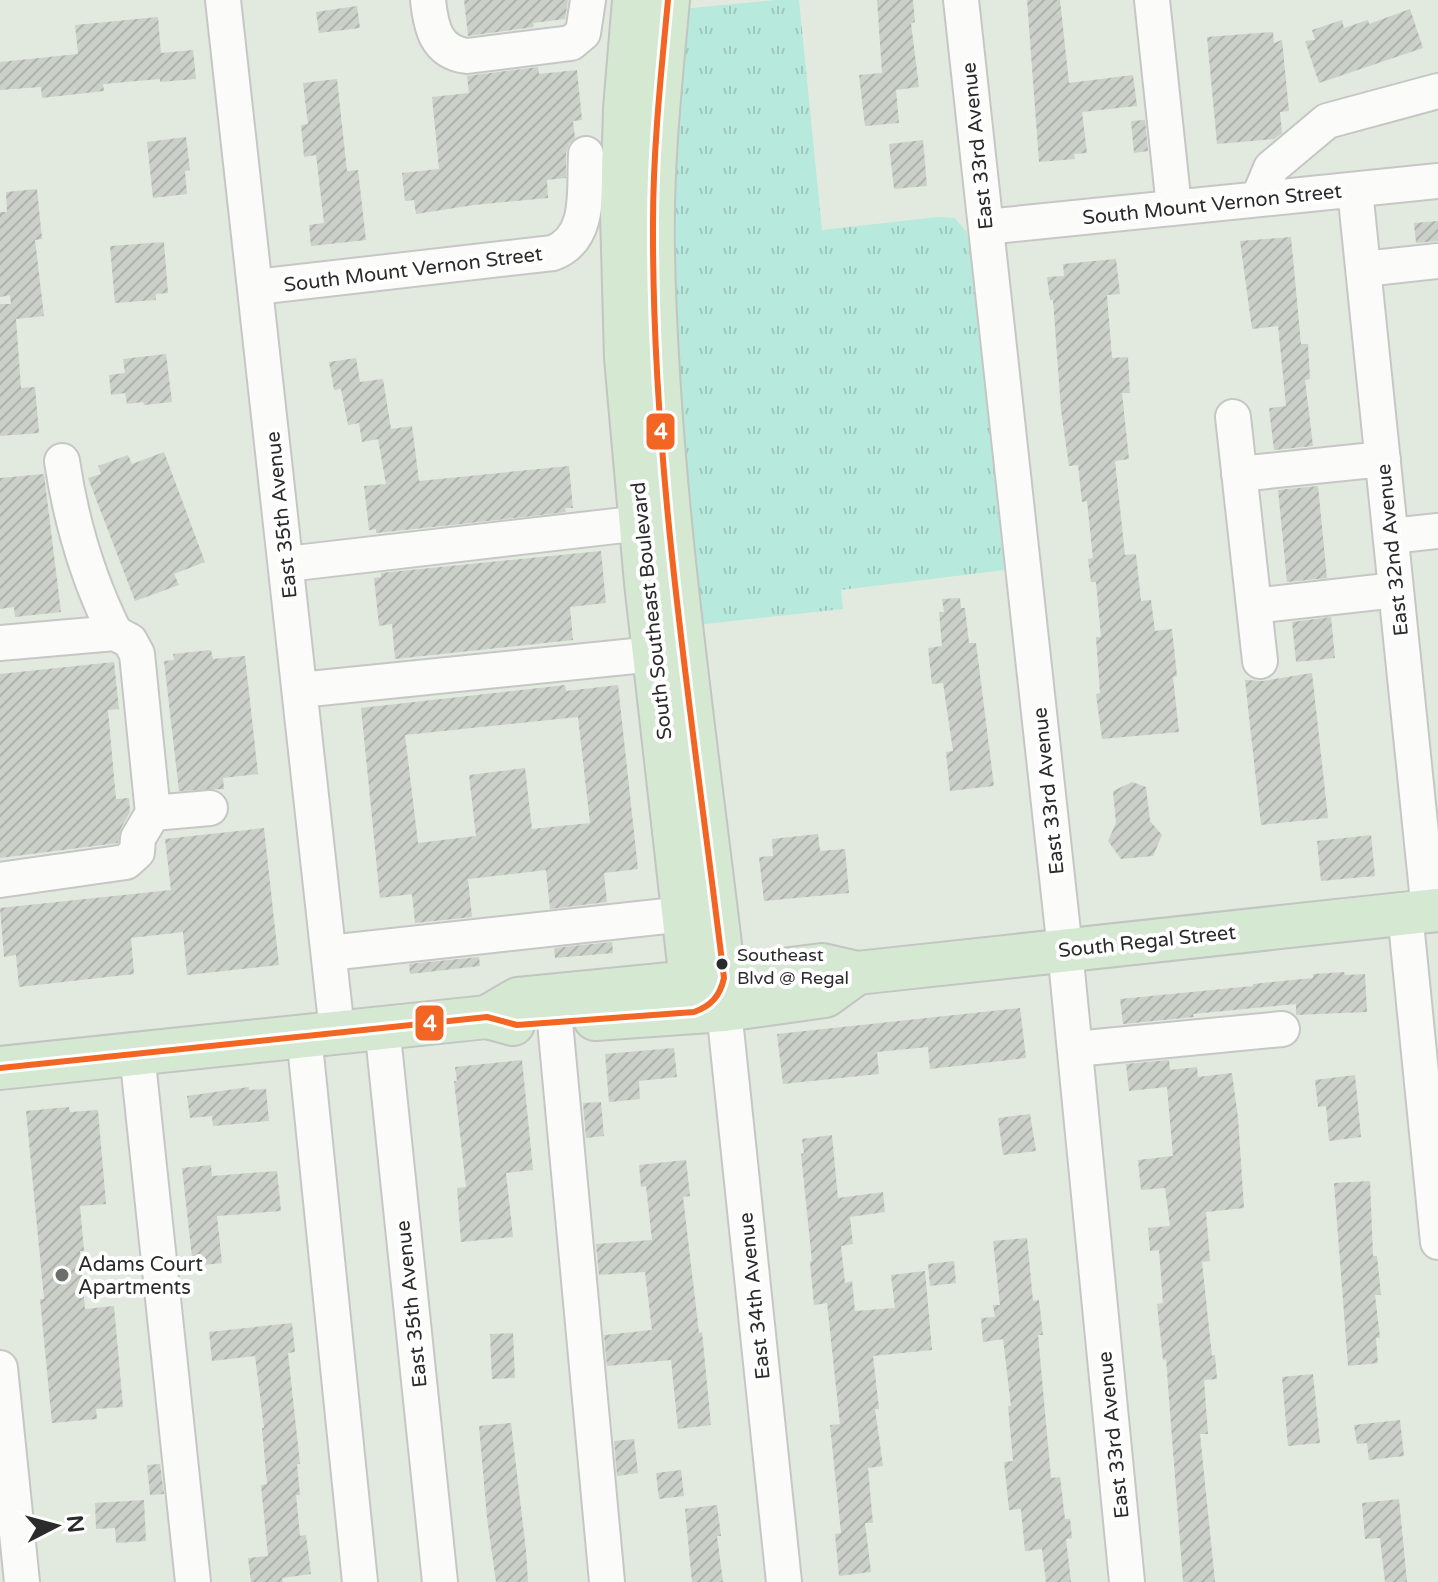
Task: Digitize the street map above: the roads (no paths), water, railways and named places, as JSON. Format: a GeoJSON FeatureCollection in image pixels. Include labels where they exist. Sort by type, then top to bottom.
{"type":"FeatureCollection","features":[{"type":"Feature","properties":{"kind":"main road","name":"South Southeast Boulevard"},"geometry":{"type":"LineString","coordinates":[[634,0],[625,109],[622,213],[626,358],[654,654],[684,914],[710,996]]}},
{"type":"Feature","properties":{"kind":"main road","name":"South Southeast Boulevard"},"geometry":{"type":"LineString","coordinates":[[668,0],[654,140],[652,252],[657,382],[690,707],[710,996]]}},
{"type":"Feature","properties":{"kind":"main road","name":"South Regal Street"},"geometry":{"type":"LineString","coordinates":[[0,1068],[487,1017],[517,1025],[555,1022],[710,996],[822,965],[857,973],[1424,911]]}},
{"type":"Feature","properties":{"kind":"main road","name":"South Regal Street"},"geometry":{"type":"LineString","coordinates":[[487,1017],[518,999],[710,996],[767,1003],[825,996],[857,973]]}},
{"type":"Feature","properties":{"kind":"street","name":"East 35th Avenue"},"geometry":{"type":"LineString","coordinates":[[223,0],[329,953],[321,1033],[360,1582]]}},
{"type":"Feature","properties":{"kind":"street"},"geometry":{"type":"LineString","coordinates":[[428,0],[430,24],[435,37],[455,55],[467,56],[571,43],[583,33],[588,0]]}},
{"type":"Feature","properties":{"kind":"street","name":"East 33rd Avenue"},"geometry":{"type":"LineString","coordinates":[[961,0],[1065,950],[1127,1582]]}},
{"type":"Feature","properties":{"kind":"street"},"geometry":{"type":"LineString","coordinates":[[1152,0],[1174,207]]}},
{"type":"Feature","properties":{"kind":"street"},"geometry":{"type":"LineString","coordinates":[[1258,199],[1271,168],[1327,121],[1438,91]]}},
{"type":"Feature","properties":{"kind":"street","name":"South Mount Vernon Street"},"geometry":{"type":"LineString","coordinates":[[256,287],[553,253],[566,248],[577,235],[582,218],[586,154]]}},
{"type":"Feature","properties":{"kind":"street","name":"South Mount Vernon Street"},"geometry":{"type":"LineString","coordinates":[[986,227],[1438,181]]}},
{"type":"Feature","properties":{"kind":"street","name":"East 32nd Avenue"},"geometry":{"type":"LineString","coordinates":[[1355,190],[1391,536],[1424,911],[1438,1242]]}},
{"type":"Feature","properties":{"kind":"street"},"geometry":{"type":"LineString","coordinates":[[1364,269],[1438,261]]}},
{"type":"Feature","properties":{"kind":"street"},"geometry":{"type":"LineString","coordinates":[[1233,417],[1260,661]]}},
{"type":"Feature","properties":{"kind":"street"},"geometry":{"type":"LineString","coordinates":[[1239,474],[1383,459]]}},
{"type":"Feature","properties":{"kind":"street"},"geometry":{"type":"LineString","coordinates":[[62,461],[69,505],[95,593],[115,633]]}},
{"type":"Feature","properties":{"kind":"street"},"geometry":{"type":"LineString","coordinates":[[287,564],[641,523]]}},
{"type":"Feature","properties":{"kind":"street"},"geometry":{"type":"LineString","coordinates":[[1391,536],[1438,531]]}},
{"type":"Feature","properties":{"kind":"street"},"geometry":{"type":"LineString","coordinates":[[1254,606],[1396,590]]}},
{"type":"Feature","properties":{"kind":"street"},"geometry":{"type":"LineString","coordinates":[[0,643],[115,633],[130,641],[137,654],[153,813],[138,838],[137,852],[126,862],[0,880]]}},
{"type":"Feature","properties":{"kind":"street"},"geometry":{"type":"LineString","coordinates":[[300,690],[654,654]]}},
{"type":"Feature","properties":{"kind":"street"},"geometry":{"type":"LineString","coordinates":[[153,813],[210,808]]}},
{"type":"Feature","properties":{"kind":"street"},"geometry":{"type":"LineString","coordinates":[[329,953],[684,914]]}},
{"type":"Feature","properties":{"kind":"street","name":"East 34th Avenue"},"geometry":{"type":"LineString","coordinates":[[710,996],[784,1582]]}},
{"type":"Feature","properties":{"kind":"street"},"geometry":{"type":"LineString","coordinates":[[555,1022],[607,1582]]}},
{"type":"Feature","properties":{"kind":"street","name":"East 35th Avenue"},"geometry":{"type":"LineString","coordinates":[[382,1026],[440,1582]]}},
{"type":"Feature","properties":{"kind":"street"},"geometry":{"type":"LineString","coordinates":[[1075,1049],[1282,1029]]}},
{"type":"Feature","properties":{"kind":"street"},"geometry":{"type":"LineString","coordinates":[[137,1053],[193,1582]]}},
{"type":"Feature","properties":{"kind":"street"},"geometry":{"type":"LineString","coordinates":[[0,1368],[22,1582]]}},
{"type":"Feature","properties":{"kind":"place","name":"Southeast Blvd @ Regal"},"geometry":{"type":"Point","coordinates":[722,964]}},
{"type":"Feature","properties":{"kind":"place","name":"Adams Court Apartments"},"geometry":{"type":"Point","coordinates":[62,1275]}}]}
